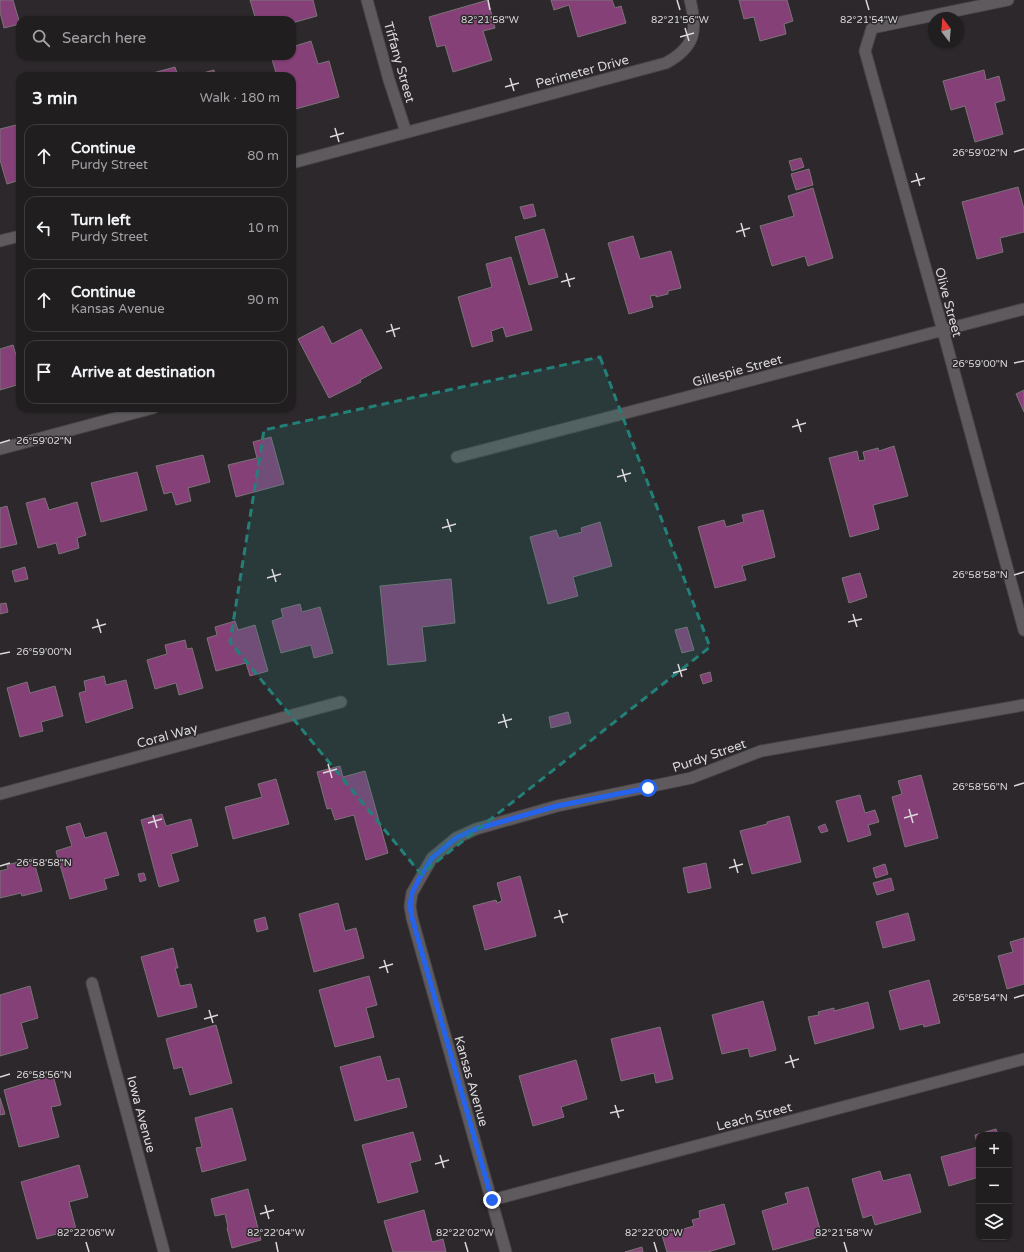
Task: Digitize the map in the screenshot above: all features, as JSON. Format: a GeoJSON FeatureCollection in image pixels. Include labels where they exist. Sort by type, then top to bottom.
{"type":"FeatureCollection","features":[{"type":"Feature","properties":{"kind":"street","name":"Tiffany Street"},"geometry":{"type":"LineString","coordinates":[[367,0],[389,80],[406,132]]}},
{"type":"Feature","properties":{"kind":"street","name":"Perimeter Drive"},"geometry":{"type":"LineString","coordinates":[[296,162],[666,63],[679,56],[688,45],[694,32],[694,17],[690,0]]}},
{"type":"Feature","properties":{"kind":"street","name":"Olive Street"},"geometry":{"type":"LineString","coordinates":[[1008,0],[872,28],[865,51],[1024,630]]}},
{"type":"Feature","properties":{"kind":"street"},"geometry":{"type":"LineString","coordinates":[[0,241],[16,237]]}},
{"type":"Feature","properties":{"kind":"street","name":"Gillespie Street"},"geometry":{"type":"LineString","coordinates":[[457,457],[1024,309]]}},
{"type":"Feature","properties":{"kind":"street"},"geometry":{"type":"LineString","coordinates":[[0,449],[137,412]]}},
{"type":"Feature","properties":{"kind":"street","name":"Coral Way"},"geometry":{"type":"LineString","coordinates":[[0,794],[341,702]]}},
{"type":"Feature","properties":{"kind":"street","name":"Purdy Street"},"geometry":{"type":"LineString","coordinates":[[412,918],[410,906],[412,893],[432,858],[456,838],[476,829],[557,806],[691,778],[761,751],[1024,705]]}},
{"type":"Feature","properties":{"kind":"street","name":"Kansas Avenue"},"geometry":{"type":"LineString","coordinates":[[412,918],[506,1252]]}},
{"type":"Feature","properties":{"kind":"street","name":"Iowa Avenue"},"geometry":{"type":"LineString","coordinates":[[92,984],[164,1252]]}},
{"type":"Feature","properties":{"kind":"street","name":"Leach Street"},"geometry":{"type":"LineString","coordinates":[[492,1200],[1024,1059]]}},
{"type":"Feature","properties":{"kind":"highlighted area"},"geometry":{"type":"Polygon","coordinates":[[[600,357],[710,647],[421,874],[230,642],[264,430],[600,357]]]}},
{"type":"Feature","properties":{"kind":"building"},"geometry":{"type":"Polygon","coordinates":[[[0,0],[13,0],[18,16],[16,16],[16,25],[4,28],[0,12],[0,0]]]}},
{"type":"Feature","properties":{"kind":"building"},"geometry":{"type":"Polygon","coordinates":[[[250,0],[313,0],[317,16],[296,22],[296,16],[255,16],[250,0]]]}},
{"type":"Feature","properties":{"kind":"building"},"geometry":{"type":"Polygon","coordinates":[[[488,0],[495,28],[483,31],[492,60],[453,72],[445,45],[437,47],[429,17],[488,0]]]}},
{"type":"Feature","properties":{"kind":"building"},"geometry":{"type":"Polygon","coordinates":[[[551,0],[612,0],[615,8],[621,6],[626,23],[578,37],[569,5],[554,10],[551,0]]]}},
{"type":"Feature","properties":{"kind":"building"},"geometry":{"type":"Polygon","coordinates":[[[739,0],[787,0],[793,21],[784,24],[786,34],[760,41],[754,17],[744,19],[739,0]]]}},
{"type":"Feature","properties":{"kind":"building"},"geometry":{"type":"Polygon","coordinates":[[[311,41],[318,64],[329,61],[339,97],[296,109],[296,72],[276,72],[272,60],[296,60],[296,46],[311,41]]]}},
{"type":"Feature","properties":{"kind":"building"},"geometry":{"type":"Polygon","coordinates":[[[175,67],[177,72],[157,72],[175,67]]]}},
{"type":"Feature","properties":{"kind":"building"},"geometry":{"type":"Polygon","coordinates":[[[984,70],[986,80],[999,76],[1005,100],[995,103],[1003,134],[975,142],[965,106],[951,110],[943,81],[984,70]]]}},
{"type":"Feature","properties":{"kind":"building"},"geometry":{"type":"Polygon","coordinates":[[[16,125],[16,181],[7,184],[0,160],[0,129],[16,125]]]}},
{"type":"Feature","properties":{"kind":"building"},"geometry":{"type":"Polygon","coordinates":[[[801,158],[804,167],[792,171],[789,161],[801,158]]]}},
{"type":"Feature","properties":{"kind":"building"},"geometry":{"type":"Polygon","coordinates":[[[809,169],[813,185],[796,190],[791,174],[809,169]]]}},
{"type":"Feature","properties":{"kind":"building"},"geometry":{"type":"Polygon","coordinates":[[[1018,187],[1024,209],[1024,232],[1000,238],[1003,252],[977,259],[962,202],[1018,187]]]}},
{"type":"Feature","properties":{"kind":"building"},"geometry":{"type":"Polygon","coordinates":[[[813,188],[833,258],[808,266],[805,256],[772,266],[760,226],[794,216],[788,196],[813,188]]]}},
{"type":"Feature","properties":{"kind":"building"},"geometry":{"type":"Polygon","coordinates":[[[533,204],[536,216],[524,219],[520,207],[533,204]]]}},
{"type":"Feature","properties":{"kind":"building"},"geometry":{"type":"Polygon","coordinates":[[[544,229],[558,277],[529,285],[515,237],[544,229]]]}},
{"type":"Feature","properties":{"kind":"building"},"geometry":{"type":"Polygon","coordinates":[[[633,236],[640,259],[671,251],[681,288],[668,291],[668,294],[656,297],[656,295],[650,296],[653,307],[629,314],[608,243],[633,236]]]}},
{"type":"Feature","properties":{"kind":"building"},"geometry":{"type":"Polygon","coordinates":[[[511,257],[532,330],[506,337],[503,327],[491,331],[493,341],[472,347],[458,297],[492,287],[486,264],[511,257]]]}},
{"type":"Feature","properties":{"kind":"building"},"geometry":{"type":"Polygon","coordinates":[[[323,326],[332,344],[361,329],[382,368],[360,380],[361,382],[329,398],[298,339],[323,326]]]}},
{"type":"Feature","properties":{"kind":"building"},"geometry":{"type":"Polygon","coordinates":[[[13,345],[16,355],[16,385],[0,390],[0,349],[13,345]]]}},
{"type":"Feature","properties":{"kind":"building"},"geometry":{"type":"Polygon","coordinates":[[[1024,390],[1024,412],[1016,394],[1024,390]]]}},
{"type":"Feature","properties":{"kind":"building"},"geometry":{"type":"Polygon","coordinates":[[[271,437],[284,484],[236,497],[228,465],[257,458],[253,442],[271,437]]]}},
{"type":"Feature","properties":{"kind":"building"},"geometry":{"type":"Polygon","coordinates":[[[894,446],[908,496],[873,505],[879,529],[850,537],[829,458],[857,451],[859,461],[865,460],[863,452],[878,448],[879,451],[894,446]]]}},
{"type":"Feature","properties":{"kind":"building"},"geometry":{"type":"Polygon","coordinates":[[[203,455],[210,482],[188,488],[191,501],[176,505],[172,492],[164,494],[156,466],[203,455]]]}},
{"type":"Feature","properties":{"kind":"building"},"geometry":{"type":"Polygon","coordinates":[[[137,472],[147,510],[101,522],[91,483],[137,472]]]}},
{"type":"Feature","properties":{"kind":"building"},"geometry":{"type":"Polygon","coordinates":[[[45,498],[49,510],[77,502],[86,535],[77,538],[79,548],[59,554],[56,543],[38,548],[26,503],[45,498]]]}},
{"type":"Feature","properties":{"kind":"building"},"geometry":{"type":"Polygon","coordinates":[[[7,506],[17,544],[0,548],[0,508],[7,506]]]}},
{"type":"Feature","properties":{"kind":"building"},"geometry":{"type":"Polygon","coordinates":[[[763,510],[775,557],[742,566],[746,580],[715,588],[698,527],[724,520],[726,527],[744,522],[742,515],[763,510]]]}},
{"type":"Feature","properties":{"kind":"building"},"geometry":{"type":"Polygon","coordinates":[[[600,522],[612,566],[573,577],[578,596],[548,604],[530,537],[556,530],[559,538],[582,532],[581,528],[600,522]]]}},
{"type":"Feature","properties":{"kind":"building"},"geometry":{"type":"Polygon","coordinates":[[[25,567],[28,579],[15,582],[12,571],[25,567]]]}},
{"type":"Feature","properties":{"kind":"building"},"geometry":{"type":"Polygon","coordinates":[[[860,573],[867,597],[849,603],[842,578],[860,573]]]}},
{"type":"Feature","properties":{"kind":"building"},"geometry":{"type":"Polygon","coordinates":[[[451,579],[455,623],[422,627],[426,661],[388,665],[380,586],[451,579]]]}},
{"type":"Feature","properties":{"kind":"building"},"geometry":{"type":"Polygon","coordinates":[[[6,603],[8,612],[0,614],[0,604],[6,603]]]}},
{"type":"Feature","properties":{"kind":"building"},"geometry":{"type":"Polygon","coordinates":[[[300,604],[302,612],[320,607],[333,653],[314,658],[311,645],[281,653],[272,621],[283,617],[281,609],[300,604]]]}},
{"type":"Feature","properties":{"kind":"building"},"geometry":{"type":"Polygon","coordinates":[[[235,621],[238,630],[255,625],[268,671],[250,676],[246,663],[216,671],[207,638],[217,635],[215,627],[235,621]]]}},
{"type":"Feature","properties":{"kind":"building"},"geometry":{"type":"Polygon","coordinates":[[[687,627],[694,650],[682,653],[675,630],[687,627]]]}},
{"type":"Feature","properties":{"kind":"building"},"geometry":{"type":"Polygon","coordinates":[[[185,640],[187,649],[192,648],[203,688],[179,695],[176,683],[155,689],[147,660],[167,654],[165,645],[185,640]]]}},
{"type":"Feature","properties":{"kind":"building"},"geometry":{"type":"Polygon","coordinates":[[[710,672],[712,681],[703,684],[700,675],[710,672]]]}},
{"type":"Feature","properties":{"kind":"building"},"geometry":{"type":"Polygon","coordinates":[[[104,676],[106,685],[126,680],[133,708],[86,723],[79,693],[86,691],[84,681],[104,676]]]}},
{"type":"Feature","properties":{"kind":"building"},"geometry":{"type":"Polygon","coordinates":[[[27,682],[30,693],[55,686],[63,716],[41,722],[43,731],[20,737],[7,688],[27,682]]]}},
{"type":"Feature","properties":{"kind":"building"},"geometry":{"type":"Polygon","coordinates":[[[568,712],[571,723],[551,728],[549,717],[568,712]]]}},
{"type":"Feature","properties":{"kind":"building"},"geometry":{"type":"Polygon","coordinates":[[[340,766],[343,777],[365,771],[388,853],[366,860],[354,815],[335,820],[331,808],[327,809],[317,772],[340,766]]]}},
{"type":"Feature","properties":{"kind":"building"},"geometry":{"type":"Polygon","coordinates":[[[921,775],[938,838],[905,847],[892,797],[902,794],[898,781],[921,775]]]}},
{"type":"Feature","properties":{"kind":"building"},"geometry":{"type":"Polygon","coordinates":[[[276,779],[289,824],[233,839],[225,807],[262,797],[258,784],[276,779]]]}},
{"type":"Feature","properties":{"kind":"building"},"geometry":{"type":"Polygon","coordinates":[[[860,795],[865,813],[875,810],[879,822],[868,825],[871,835],[848,842],[836,801],[860,795]]]}},
{"type":"Feature","properties":{"kind":"building"},"geometry":{"type":"Polygon","coordinates":[[[162,814],[166,826],[191,819],[198,846],[171,854],[179,881],[159,887],[141,820],[162,814]]]}},
{"type":"Feature","properties":{"kind":"building"},"geometry":{"type":"Polygon","coordinates":[[[789,816],[801,862],[752,874],[740,831],[767,824],[767,822],[789,816]]]}},
{"type":"Feature","properties":{"kind":"building"},"geometry":{"type":"Polygon","coordinates":[[[80,823],[85,838],[106,832],[119,875],[104,879],[107,889],[70,899],[56,851],[72,846],[66,827],[80,823]]]}},
{"type":"Feature","properties":{"kind":"building"},"geometry":{"type":"Polygon","coordinates":[[[825,824],[828,831],[821,833],[818,827],[825,824]]]}},
{"type":"Feature","properties":{"kind":"building"},"geometry":{"type":"Polygon","coordinates":[[[33,858],[42,891],[22,896],[21,893],[0,898],[0,871],[8,869],[7,865],[33,858]]]}},
{"type":"Feature","properties":{"kind":"building"},"geometry":{"type":"Polygon","coordinates":[[[706,863],[711,888],[688,893],[683,868],[706,863]]]}},
{"type":"Feature","properties":{"kind":"building"},"geometry":{"type":"Polygon","coordinates":[[[885,864],[888,874],[876,878],[873,868],[885,864]]]}},
{"type":"Feature","properties":{"kind":"building"},"geometry":{"type":"Polygon","coordinates":[[[144,873],[146,880],[140,882],[138,874],[144,873]]]}},
{"type":"Feature","properties":{"kind":"building"},"geometry":{"type":"Polygon","coordinates":[[[520,876],[536,936],[485,950],[473,906],[496,900],[497,903],[502,901],[497,883],[520,876]]]}},
{"type":"Feature","properties":{"kind":"building"},"geometry":{"type":"Polygon","coordinates":[[[891,878],[894,890],[877,895],[873,883],[891,878]]]}},
{"type":"Feature","properties":{"kind":"building"},"geometry":{"type":"Polygon","coordinates":[[[338,903],[345,931],[356,928],[364,958],[314,972],[299,914],[338,903]]]}},
{"type":"Feature","properties":{"kind":"building"},"geometry":{"type":"Polygon","coordinates":[[[908,913],[915,940],[883,948],[876,922],[908,913]]]}},
{"type":"Feature","properties":{"kind":"building"},"geometry":{"type":"Polygon","coordinates":[[[265,917],[268,929],[257,932],[254,920],[265,917]]]}},
{"type":"Feature","properties":{"kind":"building"},"geometry":{"type":"Polygon","coordinates":[[[1024,938],[1024,984],[1007,989],[998,956],[1013,952],[1010,942],[1024,938]]]}},
{"type":"Feature","properties":{"kind":"building"},"geometry":{"type":"Polygon","coordinates":[[[173,948],[178,968],[175,968],[180,986],[191,984],[197,1007],[158,1017],[141,957],[173,948]]]}},
{"type":"Feature","properties":{"kind":"building"},"geometry":{"type":"Polygon","coordinates":[[[369,976],[377,1005],[366,1008],[374,1037],[335,1047],[319,990],[369,976]]]}},
{"type":"Feature","properties":{"kind":"building"},"geometry":{"type":"Polygon","coordinates":[[[929,980],[940,1023],[924,1027],[923,1024],[900,1030],[889,991],[929,980]]]}},
{"type":"Feature","properties":{"kind":"building"},"geometry":{"type":"Polygon","coordinates":[[[30,986],[38,1018],[21,1023],[28,1048],[0,1056],[0,995],[30,986]]]}},
{"type":"Feature","properties":{"kind":"building"},"geometry":{"type":"Polygon","coordinates":[[[763,1001],[776,1050],[750,1057],[748,1048],[722,1054],[712,1015],[763,1001]]]}},
{"type":"Feature","properties":{"kind":"building"},"geometry":{"type":"Polygon","coordinates":[[[868,1002],[874,1028],[815,1044],[808,1017],[819,1015],[818,1012],[834,1008],[834,1011],[868,1002]]]}},
{"type":"Feature","properties":{"kind":"building"},"geometry":{"type":"Polygon","coordinates":[[[216,1025],[232,1083],[190,1095],[182,1067],[174,1069],[166,1039],[216,1025]]]}},
{"type":"Feature","properties":{"kind":"building"},"geometry":{"type":"Polygon","coordinates":[[[660,1027],[673,1079],[656,1083],[654,1073],[621,1081],[611,1039],[660,1027]]]}},
{"type":"Feature","properties":{"kind":"building"},"geometry":{"type":"Polygon","coordinates":[[[380,1056],[387,1081],[399,1078],[407,1107],[355,1121],[340,1067],[380,1056]]]}},
{"type":"Feature","properties":{"kind":"building"},"geometry":{"type":"Polygon","coordinates":[[[576,1060],[587,1099],[561,1107],[564,1117],[533,1126],[519,1076],[576,1060]]]}},
{"type":"Feature","properties":{"kind":"building"},"geometry":{"type":"Polygon","coordinates":[[[53,1075],[61,1105],[51,1107],[59,1137],[19,1147],[4,1090],[53,1075]]]}},
{"type":"Feature","properties":{"kind":"building"},"geometry":{"type":"Polygon","coordinates":[[[0,1098],[5,1114],[0,1115],[0,1098]]]}},
{"type":"Feature","properties":{"kind":"building"},"geometry":{"type":"Polygon","coordinates":[[[232,1108],[246,1160],[202,1172],[196,1148],[202,1147],[195,1118],[232,1108]]]}},
{"type":"Feature","properties":{"kind":"building"},"geometry":{"type":"Polygon","coordinates":[[[996,1129],[997,1132],[986,1132],[996,1129]]]}},
{"type":"Feature","properties":{"kind":"building"},"geometry":{"type":"Polygon","coordinates":[[[413,1132],[421,1160],[410,1163],[418,1192],[378,1203],[362,1145],[413,1132]]]}},
{"type":"Feature","properties":{"kind":"building"},"geometry":{"type":"Polygon","coordinates":[[[976,1148],[976,1178],[949,1186],[941,1157],[976,1148]]]}},
{"type":"Feature","properties":{"kind":"building"},"geometry":{"type":"Polygon","coordinates":[[[79,1165],[88,1197],[69,1202],[76,1229],[37,1239],[21,1182],[79,1165]]]}},
{"type":"Feature","properties":{"kind":"building"},"geometry":{"type":"Polygon","coordinates":[[[880,1171],[883,1181],[910,1174],[921,1212],[875,1225],[872,1215],[863,1218],[852,1179],[880,1171]]]}},
{"type":"Feature","properties":{"kind":"building"},"geometry":{"type":"Polygon","coordinates":[[[808,1187],[822,1236],[773,1250],[762,1211],[788,1203],[785,1193],[808,1187]]]}},
{"type":"Feature","properties":{"kind":"building"},"geometry":{"type":"Polygon","coordinates":[[[248,1189],[261,1240],[232,1248],[225,1214],[215,1216],[211,1199],[248,1189]]]}},
{"type":"Feature","properties":{"kind":"building"},"geometry":{"type":"Polygon","coordinates":[[[724,1204],[735,1244],[708,1252],[667,1252],[662,1235],[694,1226],[692,1220],[700,1218],[699,1211],[724,1204]]]}},
{"type":"Feature","properties":{"kind":"building"},"geometry":{"type":"Polygon","coordinates":[[[424,1210],[432,1242],[443,1239],[446,1252],[393,1252],[384,1221],[424,1210]]]}},
{"type":"Feature","properties":{"kind":"building"},"geometry":{"type":"Polygon","coordinates":[[[642,1247],[643,1252],[625,1252],[642,1247]]]}},
{"type":"Feature","properties":{"kind":"route"},"geometry":{"type":"LineString","coordinates":[[492,1200],[412,918],[410,906],[412,893],[432,858],[456,838],[476,829],[557,806],[648,788]]}}]}
